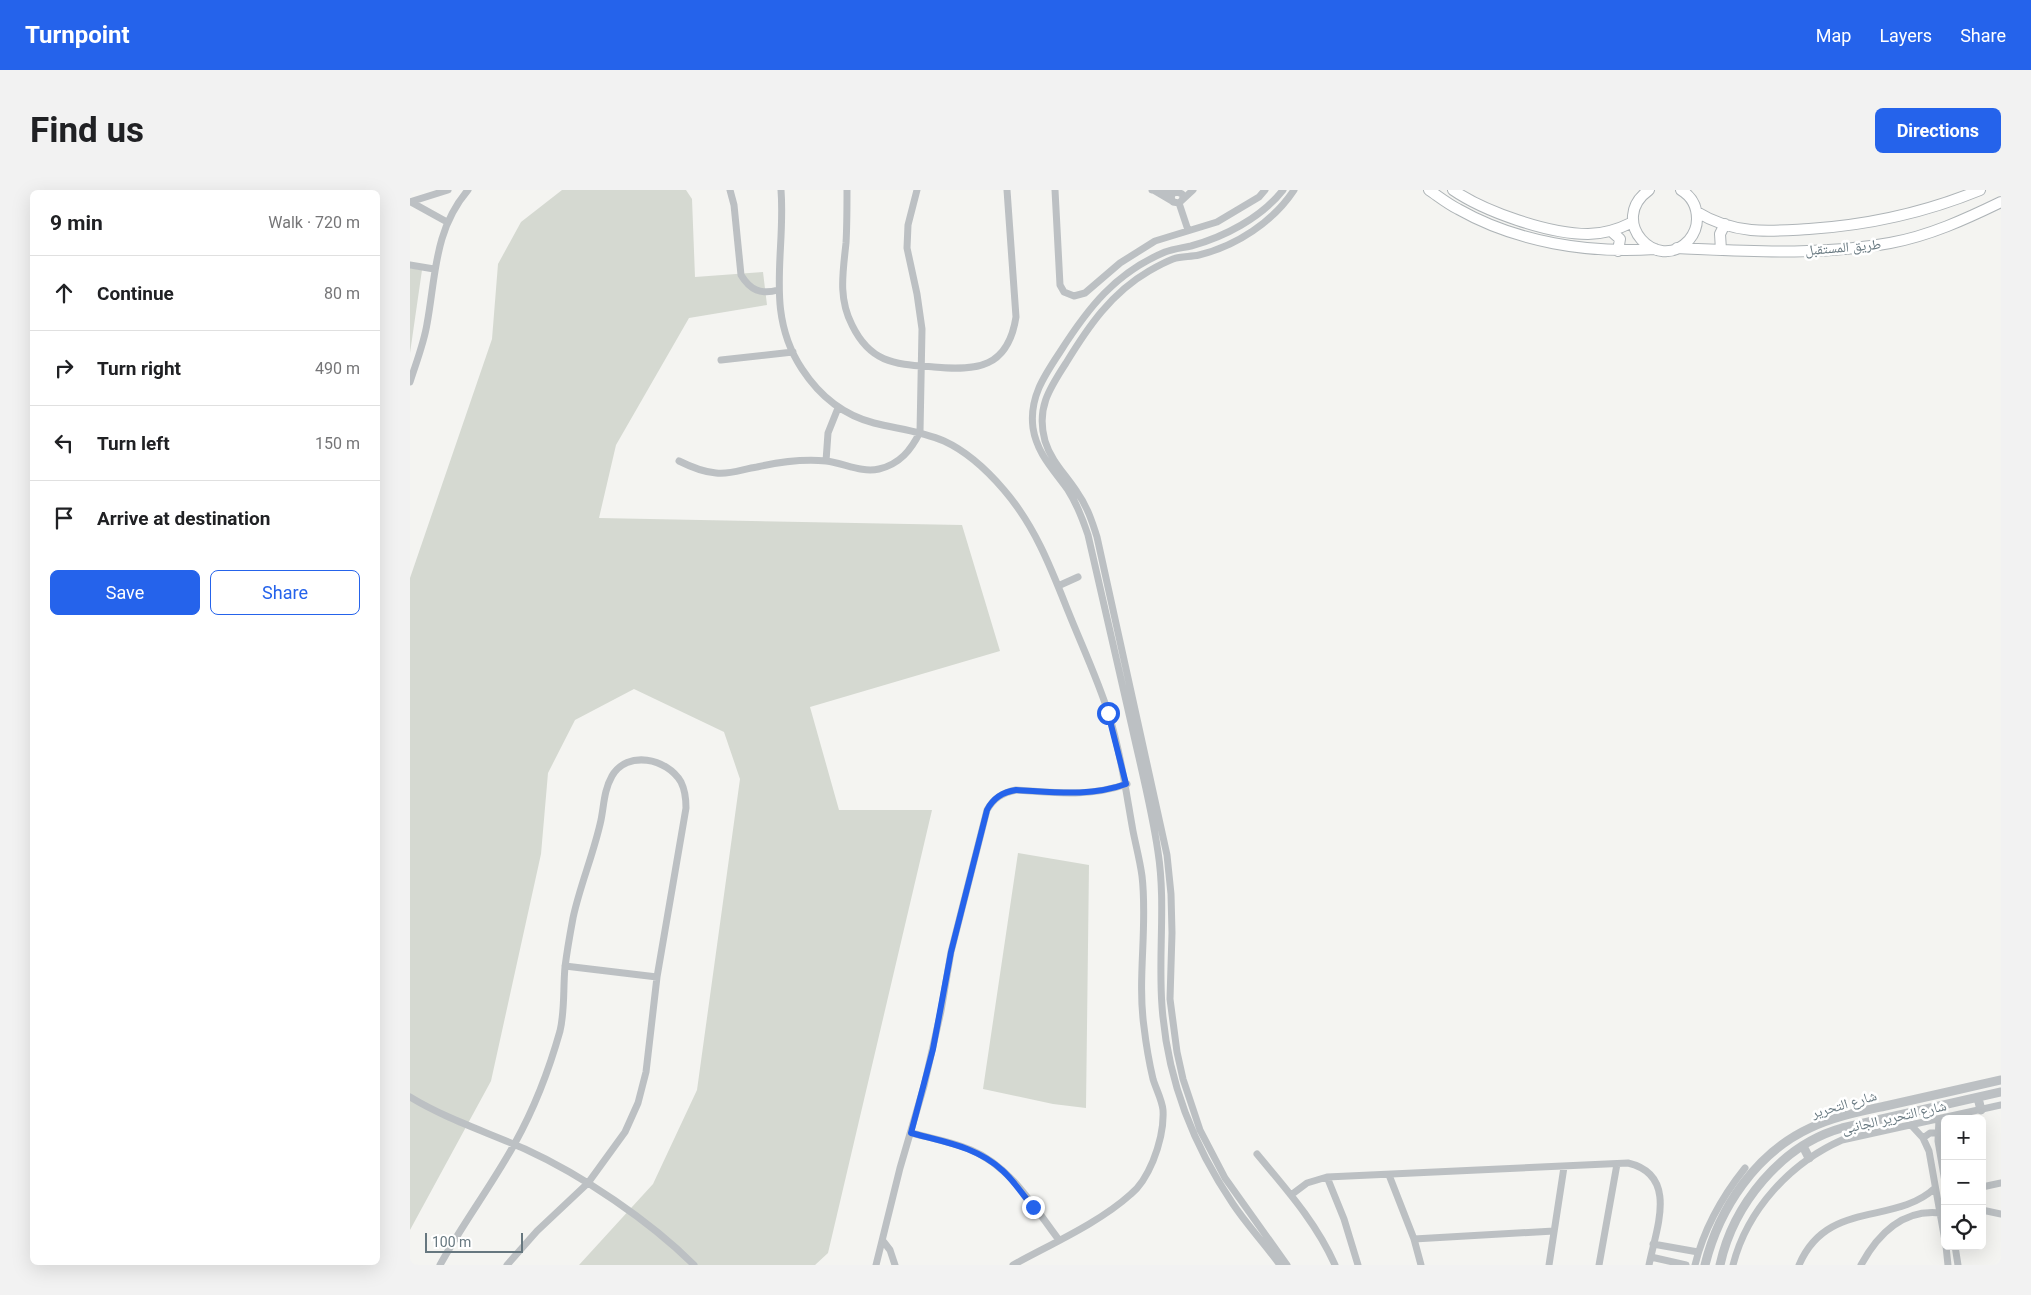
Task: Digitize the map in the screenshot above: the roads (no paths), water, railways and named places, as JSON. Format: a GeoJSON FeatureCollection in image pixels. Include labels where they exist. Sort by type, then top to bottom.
{"type":"FeatureCollection","features":[{"type":"Feature","properties":{"kind":"main road"},"geometry":{"type":"LineString","coordinates":[[1429,190],[1457,209],[1495,226],[1535,238],[1563,244],[1618,251],[1655,249]]}},
{"type":"Feature","properties":{"kind":"main road"},"geometry":{"type":"LineString","coordinates":[[1453,190],[1500,215],[1538,226],[1578,234],[1611,231],[1633,222]]}},
{"type":"Feature","properties":{"kind":"main road"},"geometry":{"type":"LineString","coordinates":[[1649,190],[1638,201],[1633,214],[1633,222],[1634,229],[1642,242],[1655,249]]}},
{"type":"Feature","properties":{"kind":"main road"},"geometry":{"type":"LineString","coordinates":[[1677,248],[1685,244],[1695,230],[1697,212],[1692,201],[1681,190]]}},
{"type":"Feature","properties":{"kind":"main road","name":"طريق المستقبل"},"geometry":{"type":"LineString","coordinates":[[1697,212],[1725,224],[1754,231],[1795,230],[1864,223],[1920,212],[1948,204],[1980,190]]}},
{"type":"Feature","properties":{"kind":"main road","name":"طريق المستقبل"},"geometry":{"type":"LineString","coordinates":[[1655,249],[1823,251],[1892,243],[1929,233],[1966,219],[2001,202]]}},
{"type":"Feature","properties":{"kind":"main road"},"geometry":{"type":"LineString","coordinates":[[1721,250],[1719,239],[1725,224]]}},
{"type":"Feature","properties":{"kind":"main road"},"geometry":{"type":"LineString","coordinates":[[1611,231],[1620,239],[1618,251]]}},
{"type":"Feature","properties":{"kind":"street"},"geometry":{"type":"LineString","coordinates":[[411,202],[448,190]]}},
{"type":"Feature","properties":{"kind":"street"},"geometry":{"type":"LineString","coordinates":[[730,190],[734,205],[741,275],[752,289],[769,293],[778,290]]}},
{"type":"Feature","properties":{"kind":"street"},"geometry":{"type":"LineString","coordinates":[[781,190],[782,207],[778,290],[784,332],[802,369],[820,391],[838,408],[855,417],[874,423],[920,432],[942,440],[972,457],[1005,491],[1029,524],[1045,554],[1108,713],[1126,784],[1142,877],[1145,925],[1142,973],[1143,1026],[1153,1077],[1163,1108],[1159,1145],[1153,1162],[1133,1193],[1101,1216],[1013,1265]]}},
{"type":"Feature","properties":{"kind":"street"},"geometry":{"type":"LineString","coordinates":[[846,190],[846,235],[842,280],[844,303],[852,325],[867,349],[878,357],[890,362],[965,369],[978,367],[996,358],[1009,343],[1014,331],[1016,318],[1007,190]]}},
{"type":"Feature","properties":{"kind":"street"},"geometry":{"type":"LineString","coordinates":[[679,461],[697,470],[716,473],[736,472],[778,463],[826,461],[863,470],[878,469],[904,457],[913,446],[920,432],[921,319],[907,248],[908,225],[917,190]]}},
{"type":"Feature","properties":{"kind":"street"},"geometry":{"type":"LineString","coordinates":[[1055,190],[1060,285],[1064,292],[1074,296],[1085,293],[1120,263],[1154,241],[1217,222],[1259,197],[1265,190]]}},
{"type":"Feature","properties":{"kind":"street"},"geometry":{"type":"LineString","coordinates":[[1154,190],[1178,201]]}},
{"type":"Feature","properties":{"kind":"street"},"geometry":{"type":"LineString","coordinates":[[1154,190],[1182,194],[1178,201]]}},
{"type":"Feature","properties":{"kind":"street"},"geometry":{"type":"LineString","coordinates":[[1178,201],[1193,190]]}},
{"type":"Feature","properties":{"kind":"street"},"geometry":{"type":"LineString","coordinates":[[1280,1265],[1234,1206],[1220,1184],[1195,1136],[1176,1086],[1165,1034],[1162,1007],[1162,895],[1158,852],[1137,750],[1088,535],[1072,498],[1044,459],[1037,445],[1032,414],[1040,383],[1081,320],[1098,298],[1119,279],[1167,251],[1207,240],[1238,226],[1260,213],[1283,190]]}},
{"type":"Feature","properties":{"kind":"street"},"geometry":{"type":"LineString","coordinates":[[1287,1265],[1225,1178],[1200,1130],[1183,1079],[1170,999],[1172,933],[1167,855],[1145,748],[1098,537],[1090,515],[1079,494],[1050,453],[1043,428],[1045,402],[1049,389],[1089,327],[1106,306],[1126,287],[1148,271],[1172,259],[1199,255],[1225,246],[1250,233],[1271,216],[1294,190]]}},
{"type":"Feature","properties":{"kind":"street"},"geometry":{"type":"LineString","coordinates":[[1638,201],[1641,190]]}},
{"type":"Feature","properties":{"kind":"street"},"geometry":{"type":"LineString","coordinates":[[410,382],[427,325],[439,244],[447,222],[464,191]]}},
{"type":"Feature","properties":{"kind":"street"},"geometry":{"type":"LineString","coordinates":[[1176,192],[1171,196],[1178,201],[1188,230]]}},
{"type":"Feature","properties":{"kind":"street"},"geometry":{"type":"LineString","coordinates":[[411,202],[447,222]]}},
{"type":"Feature","properties":{"kind":"street"},"geometry":{"type":"LineString","coordinates":[[410,265],[434,269]]}},
{"type":"Feature","properties":{"kind":"street"},"geometry":{"type":"LineString","coordinates":[[721,360],[793,352]]}},
{"type":"Feature","properties":{"kind":"street"},"geometry":{"type":"LineString","coordinates":[[410,357],[418,360]]}},
{"type":"Feature","properties":{"kind":"street"},"geometry":{"type":"LineString","coordinates":[[826,461],[828,433],[838,408]]}},
{"type":"Feature","properties":{"kind":"street"},"geometry":{"type":"LineString","coordinates":[[1058,586],[1078,577]]}},
{"type":"Feature","properties":{"kind":"street"},"geometry":{"type":"LineString","coordinates":[[1137,750],[1145,748]]}},
{"type":"Feature","properties":{"kind":"street"},"geometry":{"type":"LineString","coordinates":[[440,1265],[455,1237],[514,1144],[535,1103],[559,1032],[565,966],[574,916],[601,820],[604,794],[608,784],[617,769],[623,764],[650,760],[663,765],[681,782],[686,794],[686,808],[657,977],[649,1053],[638,1103],[625,1132],[588,1184],[537,1231],[508,1265]]}},
{"type":"Feature","properties":{"kind":"street"},"geometry":{"type":"LineString","coordinates":[[876,1265],[897,1177],[911,1133],[933,1049],[951,952],[984,816],[990,804],[1006,792],[1016,790],[1081,794],[1112,790],[1126,784]]}},
{"type":"Feature","properties":{"kind":"street"},"geometry":{"type":"LineString","coordinates":[[565,966],[657,977]]}},
{"type":"Feature","properties":{"kind":"street","name":"شارع التحرير"},"geometry":{"type":"LineString","coordinates":[[1705,1265],[1712,1239],[1729,1206],[1747,1178],[1763,1160],[1782,1144],[1810,1128],[1840,1116],[2001,1080]]}},
{"type":"Feature","properties":{"kind":"street","name":"شارع التحرير"},"geometry":{"type":"LineString","coordinates":[[1720,1265],[1732,1228],[1740,1212],[1766,1177],[1803,1146],[1827,1132],[2001,1092]]}},
{"type":"Feature","properties":{"kind":"street"},"geometry":{"type":"LineString","coordinates":[[412,1098],[443,1114],[549,1161],[588,1184],[630,1212],[694,1265]]}},
{"type":"Feature","properties":{"kind":"street"},"geometry":{"type":"LineString","coordinates":[[1978,1098],[1980,1110]]}},
{"type":"Feature","properties":{"kind":"street","name":"شارع التحرير الجانبى"},"geometry":{"type":"LineString","coordinates":[[1733,1265],[1745,1230],[1773,1190],[1789,1174],[1824,1148],[1842,1140],[2001,1106]]}},
{"type":"Feature","properties":{"kind":"street"},"geometry":{"type":"LineString","coordinates":[[1939,1119],[1938,1133],[1942,1160]]}},
{"type":"Feature","properties":{"kind":"street"},"geometry":{"type":"LineString","coordinates":[[1911,1125],[1923,1138],[1929,1150],[1941,1219]]}},
{"type":"Feature","properties":{"kind":"street"},"geometry":{"type":"LineString","coordinates":[[911,1133],[970,1149],[993,1162],[1012,1180],[1059,1240]]}},
{"type":"Feature","properties":{"kind":"street"},"geometry":{"type":"LineString","coordinates":[[1923,1138],[1930,1133],[1938,1133]]}},
{"type":"Feature","properties":{"kind":"street"},"geometry":{"type":"LineString","coordinates":[[1803,1146],[1809,1158]]}},
{"type":"Feature","properties":{"kind":"street"},"geometry":{"type":"LineString","coordinates":[[1257,1154],[1316,1228],[1335,1265]]}},
{"type":"Feature","properties":{"kind":"street"},"geometry":{"type":"LineString","coordinates":[[1291,1195],[1307,1183],[1327,1177],[1628,1163],[1638,1165],[1647,1171],[1654,1178],[1659,1188],[1660,1203],[1650,1261],[1686,1265]]}},
{"type":"Feature","properties":{"kind":"street"},"geometry":{"type":"LineString","coordinates":[[1599,1265],[1617,1164]]}},
{"type":"Feature","properties":{"kind":"street"},"geometry":{"type":"LineString","coordinates":[[1549,1265],[1564,1167]]}},
{"type":"Feature","properties":{"kind":"street"},"geometry":{"type":"LineString","coordinates":[[1695,1265],[1698,1252],[1715,1210],[1745,1168]]}},
{"type":"Feature","properties":{"kind":"street"},"geometry":{"type":"LineString","coordinates":[[1389,1175],[1414,1239],[1421,1265]]}},
{"type":"Feature","properties":{"kind":"street"},"geometry":{"type":"LineString","coordinates":[[1327,1177],[1345,1222],[1358,1265]]}},
{"type":"Feature","properties":{"kind":"street"},"geometry":{"type":"LineString","coordinates":[[1986,1186],[2001,1183]]}},
{"type":"Feature","properties":{"kind":"street"},"geometry":{"type":"LineString","coordinates":[[1799,1265],[1808,1249],[1817,1239],[1839,1223],[1903,1206],[1921,1199],[1935,1188]]}},
{"type":"Feature","properties":{"kind":"street"},"geometry":{"type":"LineString","coordinates":[[1729,1206],[1740,1212]]}},
{"type":"Feature","properties":{"kind":"street"},"geometry":{"type":"LineString","coordinates":[[1903,1206],[1906,1216]]}},
{"type":"Feature","properties":{"kind":"street"},"geometry":{"type":"LineString","coordinates":[[1986,1211],[2001,1214]]}},
{"type":"Feature","properties":{"kind":"street"},"geometry":{"type":"LineString","coordinates":[[1862,1265],[1877,1241],[1906,1216],[1928,1212],[1940,1213]]}},
{"type":"Feature","properties":{"kind":"street"},"geometry":{"type":"LineString","coordinates":[[1414,1239],[1554,1231]]}},
{"type":"Feature","properties":{"kind":"street"},"geometry":{"type":"LineString","coordinates":[[883,1241],[890,1250],[895,1265]]}},
{"type":"Feature","properties":{"kind":"street"},"geometry":{"type":"LineString","coordinates":[[1653,1244],[1698,1252]]}},
{"type":"Feature","properties":{"kind":"street"},"geometry":{"type":"LineString","coordinates":[[1946,1250],[1948,1265]]}},
{"type":"Feature","properties":{"kind":"street"},"geometry":{"type":"LineString","coordinates":[[1956,1250],[1958,1265]]}}]}
